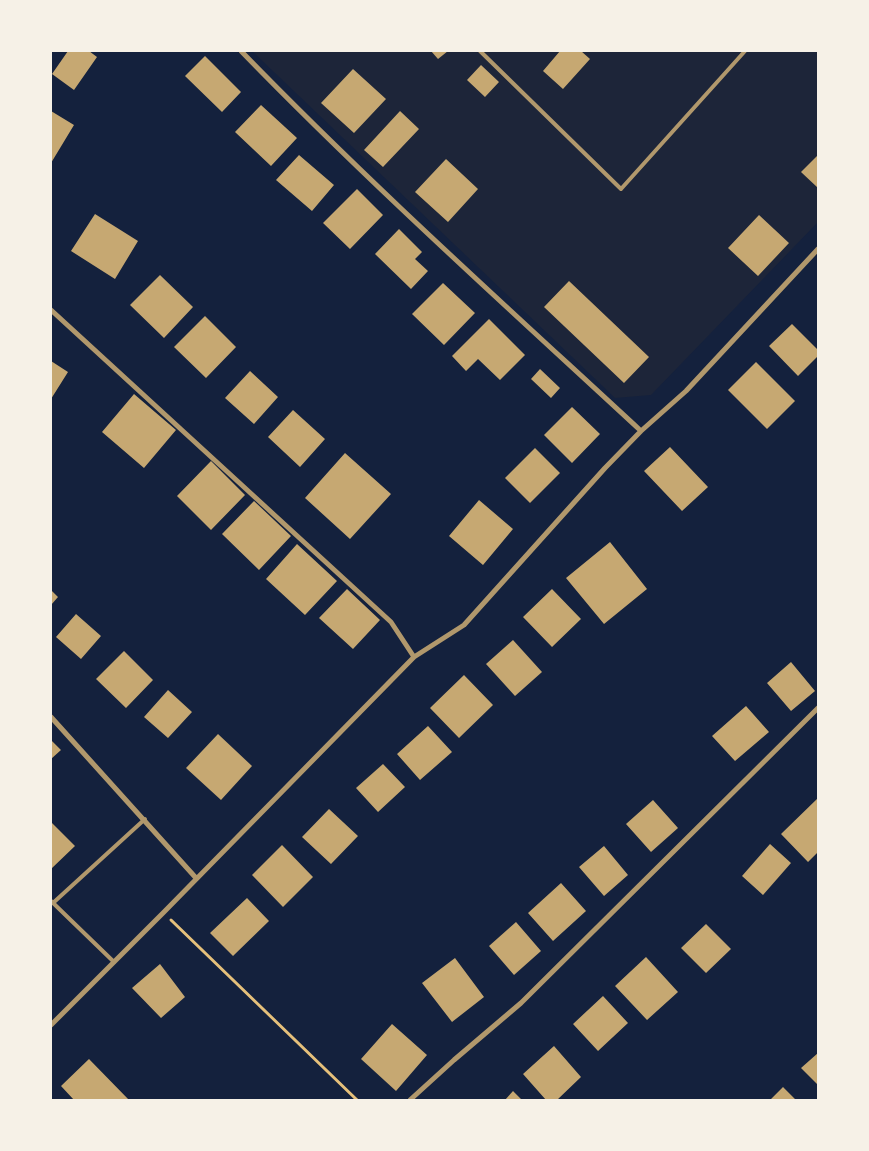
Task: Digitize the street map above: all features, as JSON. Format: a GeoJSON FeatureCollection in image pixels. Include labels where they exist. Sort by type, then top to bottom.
{"type":"FeatureCollection","features":[{"type":"Feature","properties":{"kind":"street"},"geometry":{"type":"LineString","coordinates":[[241,51],[302,114],[641,431]]}},
{"type":"Feature","properties":{"kind":"street"},"geometry":{"type":"LineString","coordinates":[[51,1024],[164,912],[414,657],[464,625],[641,431],[686,391],[818,249]]}},
{"type":"Feature","properties":{"kind":"street"},"geometry":{"type":"LineString","coordinates":[[51,310],[391,622],[414,657]]}},
{"type":"Feature","properties":{"kind":"street"},"geometry":{"type":"LineString","coordinates":[[410,1100],[521,1004],[818,708]]}},
{"type":"Feature","properties":{"kind":"street"},"geometry":{"type":"LineString","coordinates":[[51,717],[145,819],[196,878]]}},
{"type":"Feature","properties":{"kind":"lane"},"geometry":{"type":"LineString","coordinates":[[480,51],[621,189],[745,51]]}},
{"type":"Feature","properties":{"kind":"lane"},"geometry":{"type":"LineString","coordinates":[[114,962],[52,902],[145,819]]}},
{"type":"Feature","properties":{"kind":"path"},"geometry":{"type":"LineString","coordinates":[[164,912],[357,1100]]}},
{"type":"Feature","properties":{"kind":"shaded area"},"geometry":{"type":"Polygon","coordinates":[[[252,51],[818,51],[818,222],[651,395],[615,398],[252,51]]]}},
{"type":"Feature","properties":{"kind":"building"},"geometry":{"type":"Polygon","coordinates":[[[68,51],[89,51],[97,57],[74,90],[52,74],[68,51]]]}},
{"type":"Feature","properties":{"kind":"building"},"geometry":{"type":"Polygon","coordinates":[[[431,51],[448,51],[438,59],[431,51]]]}},
{"type":"Feature","properties":{"kind":"building"},"geometry":{"type":"Polygon","coordinates":[[[560,51],[581,51],[590,59],[563,89],[543,71],[560,51]]]}},
{"type":"Feature","properties":{"kind":"building"},"geometry":{"type":"Polygon","coordinates":[[[205,56],[241,92],[222,112],[185,76],[205,56]]]}},
{"type":"Feature","properties":{"kind":"building"},"geometry":{"type":"Polygon","coordinates":[[[481,65],[499,82],[485,97],[467,80],[481,65]]]}},
{"type":"Feature","properties":{"kind":"building"},"geometry":{"type":"Polygon","coordinates":[[[353,69],[386,99],[354,133],[321,103],[353,69]]]}},
{"type":"Feature","properties":{"kind":"building"},"geometry":{"type":"Polygon","coordinates":[[[261,105],[297,138],[271,166],[235,132],[261,105]]]}},
{"type":"Feature","properties":{"kind":"building"},"geometry":{"type":"Polygon","coordinates":[[[51,111],[74,125],[51,163],[51,111]]]}},
{"type":"Feature","properties":{"kind":"building"},"geometry":{"type":"Polygon","coordinates":[[[400,111],[419,129],[383,167],[364,150],[400,111]]]}},
{"type":"Feature","properties":{"kind":"building"},"geometry":{"type":"Polygon","coordinates":[[[299,155],[334,185],[312,211],[276,180],[299,155]]]}},
{"type":"Feature","properties":{"kind":"building"},"geometry":{"type":"Polygon","coordinates":[[[818,155],[818,188],[801,172],[818,155]]]}},
{"type":"Feature","properties":{"kind":"building"},"geometry":{"type":"Polygon","coordinates":[[[446,159],[478,189],[448,222],[415,192],[446,159]]]}},
{"type":"Feature","properties":{"kind":"building"},"geometry":{"type":"Polygon","coordinates":[[[357,189],[383,215],[350,249],[323,223],[357,189]]]}},
{"type":"Feature","properties":{"kind":"building"},"geometry":{"type":"Polygon","coordinates":[[[95,214],[138,241],[115,279],[71,251],[95,214]]]}},
{"type":"Feature","properties":{"kind":"building"},"geometry":{"type":"Polygon","coordinates":[[[759,215],[789,243],[758,276],[728,248],[759,215]]]}},
{"type":"Feature","properties":{"kind":"building"},"geometry":{"type":"Polygon","coordinates":[[[399,229],[422,252],[415,259],[428,271],[411,289],[375,254],[399,229]]]}},
{"type":"Feature","properties":{"kind":"building"},"geometry":{"type":"Polygon","coordinates":[[[160,275],[193,307],[164,338],[130,305],[160,275]]]}},
{"type":"Feature","properties":{"kind":"building"},"geometry":{"type":"Polygon","coordinates":[[[569,281],[649,357],[624,383],[544,307],[569,281]]]}},
{"type":"Feature","properties":{"kind":"building"},"geometry":{"type":"Polygon","coordinates":[[[443,283],[475,313],[444,345],[412,314],[443,283]]]}},
{"type":"Feature","properties":{"kind":"building"},"geometry":{"type":"Polygon","coordinates":[[[205,316],[236,347],[206,378],[174,347],[205,316]]]}},
{"type":"Feature","properties":{"kind":"building"},"geometry":{"type":"Polygon","coordinates":[[[489,319],[525,355],[500,380],[478,359],[466,371],[452,356],[489,319]]]}},
{"type":"Feature","properties":{"kind":"building"},"geometry":{"type":"Polygon","coordinates":[[[792,324],[818,350],[818,356],[798,376],[769,346],[792,324]]]}},
{"type":"Feature","properties":{"kind":"building"},"geometry":{"type":"Polygon","coordinates":[[[51,361],[68,372],[51,399],[51,361]]]}},
{"type":"Feature","properties":{"kind":"building"},"geometry":{"type":"Polygon","coordinates":[[[756,362],[795,401],[767,429],[728,390],[756,362]]]}},
{"type":"Feature","properties":{"kind":"building"},"geometry":{"type":"Polygon","coordinates":[[[540,369],[560,388],[551,398],[531,379],[540,369]]]}},
{"type":"Feature","properties":{"kind":"building"},"geometry":{"type":"Polygon","coordinates":[[[250,371],[278,397],[254,424],[225,398],[250,371]]]}},
{"type":"Feature","properties":{"kind":"building"},"geometry":{"type":"Polygon","coordinates":[[[134,394],[176,430],[144,468],[102,432],[134,394]]]}},
{"type":"Feature","properties":{"kind":"building"},"geometry":{"type":"Polygon","coordinates":[[[572,407],[600,434],[572,463],[544,435],[572,407]]]}},
{"type":"Feature","properties":{"kind":"building"},"geometry":{"type":"Polygon","coordinates":[[[293,410],[325,439],[300,467],[268,437],[293,410]]]}},
{"type":"Feature","properties":{"kind":"building"},"geometry":{"type":"Polygon","coordinates":[[[670,447],[708,487],[682,511],[644,471],[670,447]]]}},
{"type":"Feature","properties":{"kind":"building"},"geometry":{"type":"Polygon","coordinates":[[[535,448],[560,473],[530,503],[505,478],[535,448]]]}},
{"type":"Feature","properties":{"kind":"building"},"geometry":{"type":"Polygon","coordinates":[[[345,453],[391,494],[350,539],[305,498],[345,453]]]}},
{"type":"Feature","properties":{"kind":"building"},"geometry":{"type":"Polygon","coordinates":[[[211,461],[245,495],[211,530],[177,496],[211,461]]]}},
{"type":"Feature","properties":{"kind":"building"},"geometry":{"type":"Polygon","coordinates":[[[479,500],[513,529],[483,565],[449,536],[479,500]]]}},
{"type":"Feature","properties":{"kind":"building"},"geometry":{"type":"Polygon","coordinates":[[[254,501],[291,536],[259,570],[222,534],[254,501]]]}},
{"type":"Feature","properties":{"kind":"building"},"geometry":{"type":"Polygon","coordinates":[[[610,542],[647,589],[604,624],[566,578],[610,542]]]}},
{"type":"Feature","properties":{"kind":"building"},"geometry":{"type":"Polygon","coordinates":[[[297,544],[337,581],[305,615],[266,579],[297,544]]]}},
{"type":"Feature","properties":{"kind":"building"},"geometry":{"type":"Polygon","coordinates":[[[347,589],[380,620],[353,649],[319,618],[347,589]]]}},
{"type":"Feature","properties":{"kind":"building"},"geometry":{"type":"Polygon","coordinates":[[[552,589],[581,619],[552,647],[523,617],[552,589]]]}},
{"type":"Feature","properties":{"kind":"building"},"geometry":{"type":"Polygon","coordinates":[[[51,590],[58,597],[51,605],[51,590]]]}},
{"type":"Feature","properties":{"kind":"building"},"geometry":{"type":"Polygon","coordinates":[[[76,614],[101,636],[81,659],[56,637],[76,614]]]}},
{"type":"Feature","properties":{"kind":"building"},"geometry":{"type":"Polygon","coordinates":[[[513,640],[542,672],[515,696],[486,664],[513,640]]]}},
{"type":"Feature","properties":{"kind":"building"},"geometry":{"type":"Polygon","coordinates":[[[124,651],[153,680],[126,708],[96,679],[124,651]]]}},
{"type":"Feature","properties":{"kind":"building"},"geometry":{"type":"Polygon","coordinates":[[[791,662],[815,691],[791,711],[767,683],[791,662]]]}},
{"type":"Feature","properties":{"kind":"building"},"geometry":{"type":"Polygon","coordinates":[[[464,675],[493,705],[459,738],[430,708],[464,675]]]}},
{"type":"Feature","properties":{"kind":"building"},"geometry":{"type":"Polygon","coordinates":[[[168,690],[192,712],[168,738],[144,717],[168,690]]]}},
{"type":"Feature","properties":{"kind":"building"},"geometry":{"type":"Polygon","coordinates":[[[746,706],[769,732],[735,761],[712,736],[746,706]]]}},
{"type":"Feature","properties":{"kind":"building"},"geometry":{"type":"Polygon","coordinates":[[[428,726],[452,752],[420,780],[397,754],[428,726]]]}},
{"type":"Feature","properties":{"kind":"building"},"geometry":{"type":"Polygon","coordinates":[[[218,734],[252,766],[221,800],[186,768],[218,734]]]}},
{"type":"Feature","properties":{"kind":"building"},"geometry":{"type":"Polygon","coordinates":[[[51,740],[61,750],[51,759],[51,740]]]}},
{"type":"Feature","properties":{"kind":"building"},"geometry":{"type":"Polygon","coordinates":[[[383,764],[405,787],[378,812],[356,788],[383,764]]]}},
{"type":"Feature","properties":{"kind":"building"},"geometry":{"type":"Polygon","coordinates":[[[818,798],[818,852],[808,862],[781,834],[818,798]]]}},
{"type":"Feature","properties":{"kind":"building"},"geometry":{"type":"Polygon","coordinates":[[[653,800],[678,828],[651,852],[626,824],[653,800]]]}},
{"type":"Feature","properties":{"kind":"building"},"geometry":{"type":"Polygon","coordinates":[[[329,809],[358,836],[331,864],[302,837],[329,809]]]}},
{"type":"Feature","properties":{"kind":"building"},"geometry":{"type":"Polygon","coordinates":[[[51,822],[75,846],[51,869],[51,822]]]}},
{"type":"Feature","properties":{"kind":"building"},"geometry":{"type":"Polygon","coordinates":[[[770,844],[791,863],[763,895],[742,876],[770,844]]]}},
{"type":"Feature","properties":{"kind":"building"},"geometry":{"type":"Polygon","coordinates":[[[282,845],[313,877],[283,907],[252,875],[282,845]]]}},
{"type":"Feature","properties":{"kind":"building"},"geometry":{"type":"Polygon","coordinates":[[[604,846],[628,875],[604,896],[579,867],[604,846]]]}},
{"type":"Feature","properties":{"kind":"building"},"geometry":{"type":"Polygon","coordinates":[[[561,883],[586,911],[553,941],[528,913],[561,883]]]}},
{"type":"Feature","properties":{"kind":"building"},"geometry":{"type":"Polygon","coordinates":[[[247,898],[269,921],[233,956],[210,933],[247,898]]]}},
{"type":"Feature","properties":{"kind":"building"},"geometry":{"type":"Polygon","coordinates":[[[516,922],[541,951],[514,975],[489,946],[516,922]]]}},
{"type":"Feature","properties":{"kind":"building"},"geometry":{"type":"Polygon","coordinates":[[[706,924],[731,949],[706,973],[681,948],[706,924]]]}},
{"type":"Feature","properties":{"kind":"building"},"geometry":{"type":"Polygon","coordinates":[[[646,957],[678,992],[647,1020],[615,986],[646,957]]]}},
{"type":"Feature","properties":{"kind":"building"},"geometry":{"type":"Polygon","coordinates":[[[455,958],[484,997],[452,1022],[422,983],[455,958]]]}},
{"type":"Feature","properties":{"kind":"building"},"geometry":{"type":"Polygon","coordinates":[[[160,964],[185,997],[161,1018],[132,988],[160,964]]]}},
{"type":"Feature","properties":{"kind":"building"},"geometry":{"type":"Polygon","coordinates":[[[603,996],[628,1023],[598,1051],[573,1024],[603,996]]]}},
{"type":"Feature","properties":{"kind":"building"},"geometry":{"type":"Polygon","coordinates":[[[392,1024],[427,1055],[396,1091],[361,1059],[392,1024]]]}},
{"type":"Feature","properties":{"kind":"building"},"geometry":{"type":"Polygon","coordinates":[[[554,1046],[581,1077],[557,1100],[546,1100],[523,1074],[554,1046]]]}},
{"type":"Feature","properties":{"kind":"building"},"geometry":{"type":"Polygon","coordinates":[[[818,1053],[818,1085],[801,1068],[818,1053]]]}},
{"type":"Feature","properties":{"kind":"building"},"geometry":{"type":"Polygon","coordinates":[[[89,1059],[129,1100],[74,1100],[61,1086],[89,1059]]]}},
{"type":"Feature","properties":{"kind":"building"},"geometry":{"type":"Polygon","coordinates":[[[783,1087],[796,1100],[770,1100],[783,1087]]]}},
{"type":"Feature","properties":{"kind":"building"},"geometry":{"type":"Polygon","coordinates":[[[513,1091],[522,1100],[505,1100],[513,1091]]]}}]}
